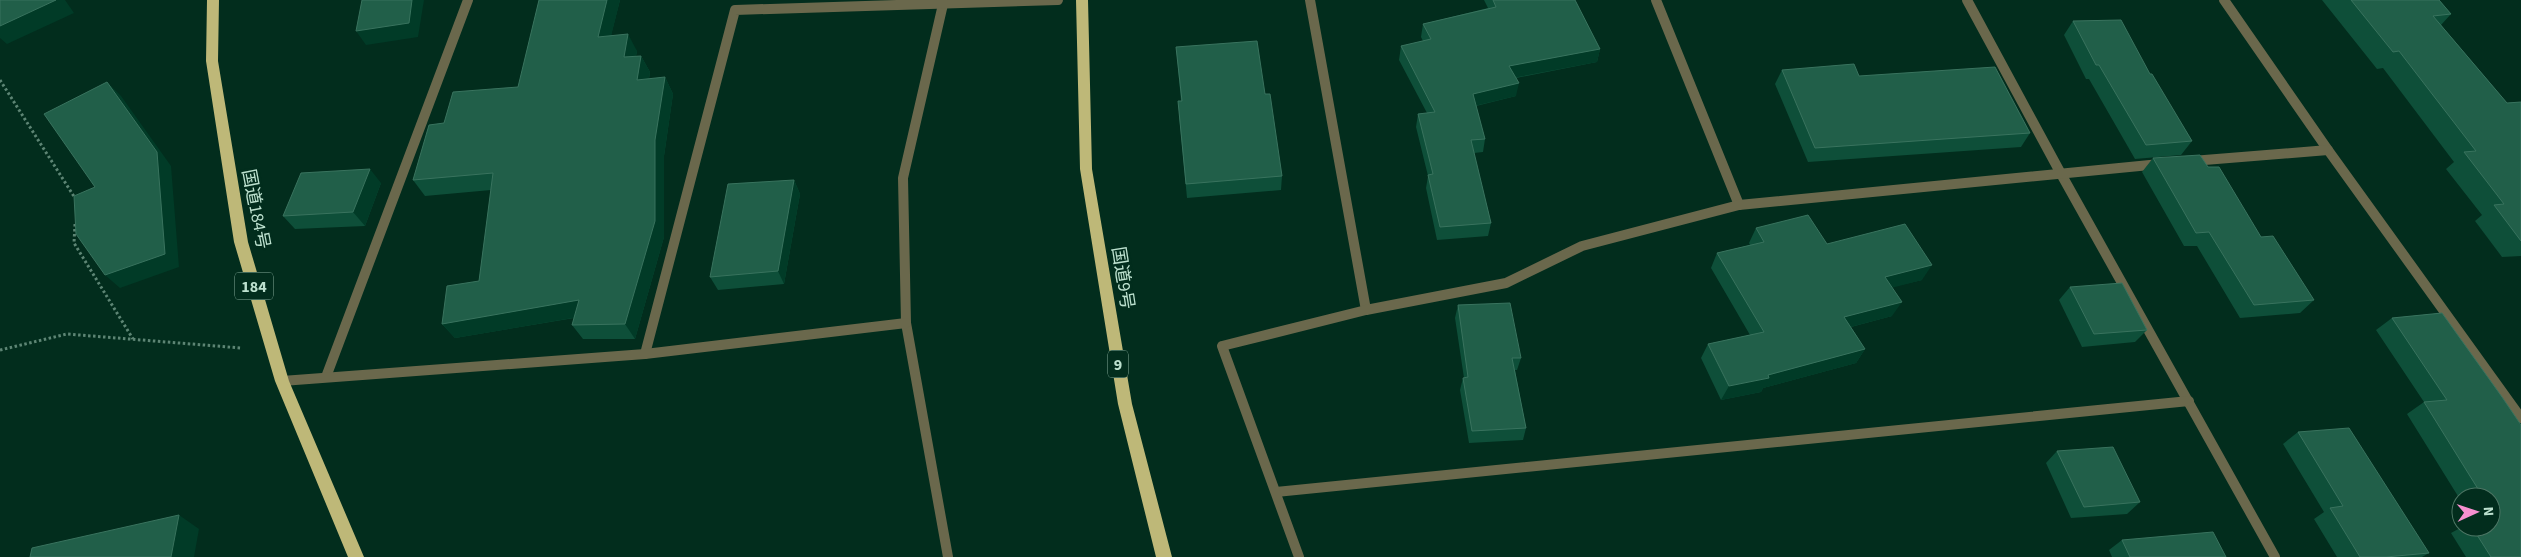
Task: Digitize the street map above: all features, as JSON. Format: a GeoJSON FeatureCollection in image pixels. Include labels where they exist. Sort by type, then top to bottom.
{"type":"FeatureCollection","features":[{"type":"Feature","properties":{"kind":"highway","name":"国道184号"},"geometry":{"type":"LineString","coordinates":[[213,0],[212,60],[241,242],[282,381],[356,557]]}},
{"type":"Feature","properties":{"kind":"highway","name":"国道9号"},"geometry":{"type":"LineString","coordinates":[[1082,0],[1086,169],[1125,404],[1164,557]]}},
{"type":"Feature","properties":{"kind":"street"},"geometry":{"type":"LineString","coordinates":[[326,378],[468,0]]}},
{"type":"Feature","properties":{"kind":"street"},"geometry":{"type":"LineString","coordinates":[[645,354],[735,10],[944,2],[1058,0]]}},
{"type":"Feature","properties":{"kind":"street"},"geometry":{"type":"LineString","coordinates":[[1310,0],[1366,310]]}},
{"type":"Feature","properties":{"kind":"street"},"geometry":{"type":"LineString","coordinates":[[1656,0],[1739,205]]}},
{"type":"Feature","properties":{"kind":"street"},"geometry":{"type":"LineString","coordinates":[[1967,0],[2060,172],[2276,557]]}},
{"type":"Feature","properties":{"kind":"street"},"geometry":{"type":"LineString","coordinates":[[2224,0],[2328,150],[2521,418]]}},
{"type":"Feature","properties":{"kind":"street"},"geometry":{"type":"LineString","coordinates":[[944,2],[904,178],[906,323],[948,557]]}},
{"type":"Feature","properties":{"kind":"street"},"geometry":{"type":"LineString","coordinates":[[1299,557],[1222,346],[1366,310],[1506,283],[1582,246],[1739,205],[2060,172],[2328,150]]}},
{"type":"Feature","properties":{"kind":"street"},"geometry":{"type":"LineString","coordinates":[[282,381],[645,354],[906,323]]}},
{"type":"Feature","properties":{"kind":"street"},"geometry":{"type":"LineString","coordinates":[[1276,492],[2189,401]]}},
{"type":"Feature","properties":{"kind":"path"},"geometry":{"type":"LineString","coordinates":[[0,80],[78,202]]}},
{"type":"Feature","properties":{"kind":"path"},"geometry":{"type":"LineString","coordinates":[[76,218],[74,243],[133,339]]}},
{"type":"Feature","properties":{"kind":"path"},"geometry":{"type":"LineString","coordinates":[[0,350],[67,334],[274,350]]}},
{"type":"Feature","properties":{"kind":"building"},"geometry":{"type":"Polygon","coordinates":[[[0,0],[56,0],[0,26],[0,0]]]}},
{"type":"Feature","properties":{"kind":"building"},"geometry":{"type":"Polygon","coordinates":[[[362,0],[412,0],[409,23],[356,31],[362,0]]]}},
{"type":"Feature","properties":{"kind":"building"},"geometry":{"type":"Polygon","coordinates":[[[539,0],[607,0],[598,37],[628,34],[624,57],[641,56],[637,80],[665,77],[655,140],[655,221],[625,324],[572,325],[579,300],[442,324],[447,286],[479,281],[493,173],[413,180],[429,125],[444,123],[453,92],[518,87],[539,0]]]}},
{"type":"Feature","properties":{"kind":"building"},"geometry":{"type":"Polygon","coordinates":[[[1493,0],[1575,0],[1600,49],[1509,66],[1519,83],[1473,94],[1485,139],[1471,140],[1491,223],[1440,227],[1428,175],[1433,174],[1418,114],[1435,112],[1401,46],[1431,39],[1423,24],[1496,7],[1493,0]]]}},
{"type":"Feature","properties":{"kind":"building"},"geometry":{"type":"Polygon","coordinates":[[[2351,0],[2439,0],[2451,14],[2433,16],[2507,103],[2521,102],[2521,241],[2494,205],[2504,204],[2464,152],[2476,151],[2399,51],[2393,52],[2351,0]]]}},
{"type":"Feature","properties":{"kind":"building"},"geometry":{"type":"Polygon","coordinates":[[[2121,20],[2150,74],[2152,74],[2192,141],[2146,145],[2099,65],[2096,65],[2073,21],[2121,20]]]}},
{"type":"Feature","properties":{"kind":"building"},"geometry":{"type":"Polygon","coordinates":[[[1257,41],[1265,94],[1270,94],[1282,176],[1186,184],[1178,101],[1182,101],[1176,47],[1257,41]]]}},
{"type":"Feature","properties":{"kind":"building"},"geometry":{"type":"Polygon","coordinates":[[[1854,64],[1859,76],[1995,67],[2030,133],[1815,148],[1782,70],[1854,64]]]}},
{"type":"Feature","properties":{"kind":"building"},"geometry":{"type":"Polygon","coordinates":[[[107,82],[157,152],[165,254],[105,275],[76,234],[74,196],[95,187],[44,114],[107,82]]]}},
{"type":"Feature","properties":{"kind":"building"},"geometry":{"type":"Polygon","coordinates":[[[2200,155],[2208,167],[2219,167],[2261,237],[2273,236],[2314,300],[2254,305],[2209,232],[2196,233],[2153,158],[2200,155]]]}},
{"type":"Feature","properties":{"kind":"building"},"geometry":{"type":"Polygon","coordinates":[[[370,169],[353,212],[283,216],[301,173],[370,169]]]}},
{"type":"Feature","properties":{"kind":"building"},"geometry":{"type":"Polygon","coordinates":[[[794,180],[778,271],[710,277],[728,184],[794,180]]]}},
{"type":"Feature","properties":{"kind":"building"},"geometry":{"type":"Polygon","coordinates":[[[1808,215],[1827,244],[1905,224],[1932,265],[1885,277],[1902,302],[1844,317],[1865,349],[1768,375],[1769,378],[1729,386],[1708,344],[1764,332],[1717,253],[1764,242],[1756,228],[1808,215]]]}},
{"type":"Feature","properties":{"kind":"building"},"geometry":{"type":"Polygon","coordinates":[[[2122,283],[2147,330],[2094,334],[2070,287],[2122,283]]]}},
{"type":"Feature","properties":{"kind":"building"},"geometry":{"type":"Polygon","coordinates":[[[1510,303],[1521,358],[1512,358],[1526,428],[1472,431],[1463,378],[1468,377],[1458,305],[1510,303]]]}},
{"type":"Feature","properties":{"kind":"building"},"geometry":{"type":"Polygon","coordinates":[[[2442,313],[2521,425],[2521,557],[2491,557],[2478,537],[2501,537],[2501,487],[2477,487],[2424,402],[2447,400],[2392,318],[2442,313]]]}},
{"type":"Feature","properties":{"kind":"building"},"geometry":{"type":"Polygon","coordinates":[[[2349,428],[2429,553],[2386,557],[2360,557],[2330,508],[2343,506],[2298,432],[2349,428]]]}},
{"type":"Feature","properties":{"kind":"building"},"geometry":{"type":"Polygon","coordinates":[[[2113,447],[2140,502],[2084,507],[2057,451],[2113,447]]]}},
{"type":"Feature","properties":{"kind":"building"},"geometry":{"type":"Polygon","coordinates":[[[179,515],[171,557],[30,557],[32,548],[179,515]]]}},
{"type":"Feature","properties":{"kind":"building"},"geometry":{"type":"Polygon","coordinates":[[[2213,532],[2226,557],[2130,557],[2122,540],[2213,532]]]}}]}
